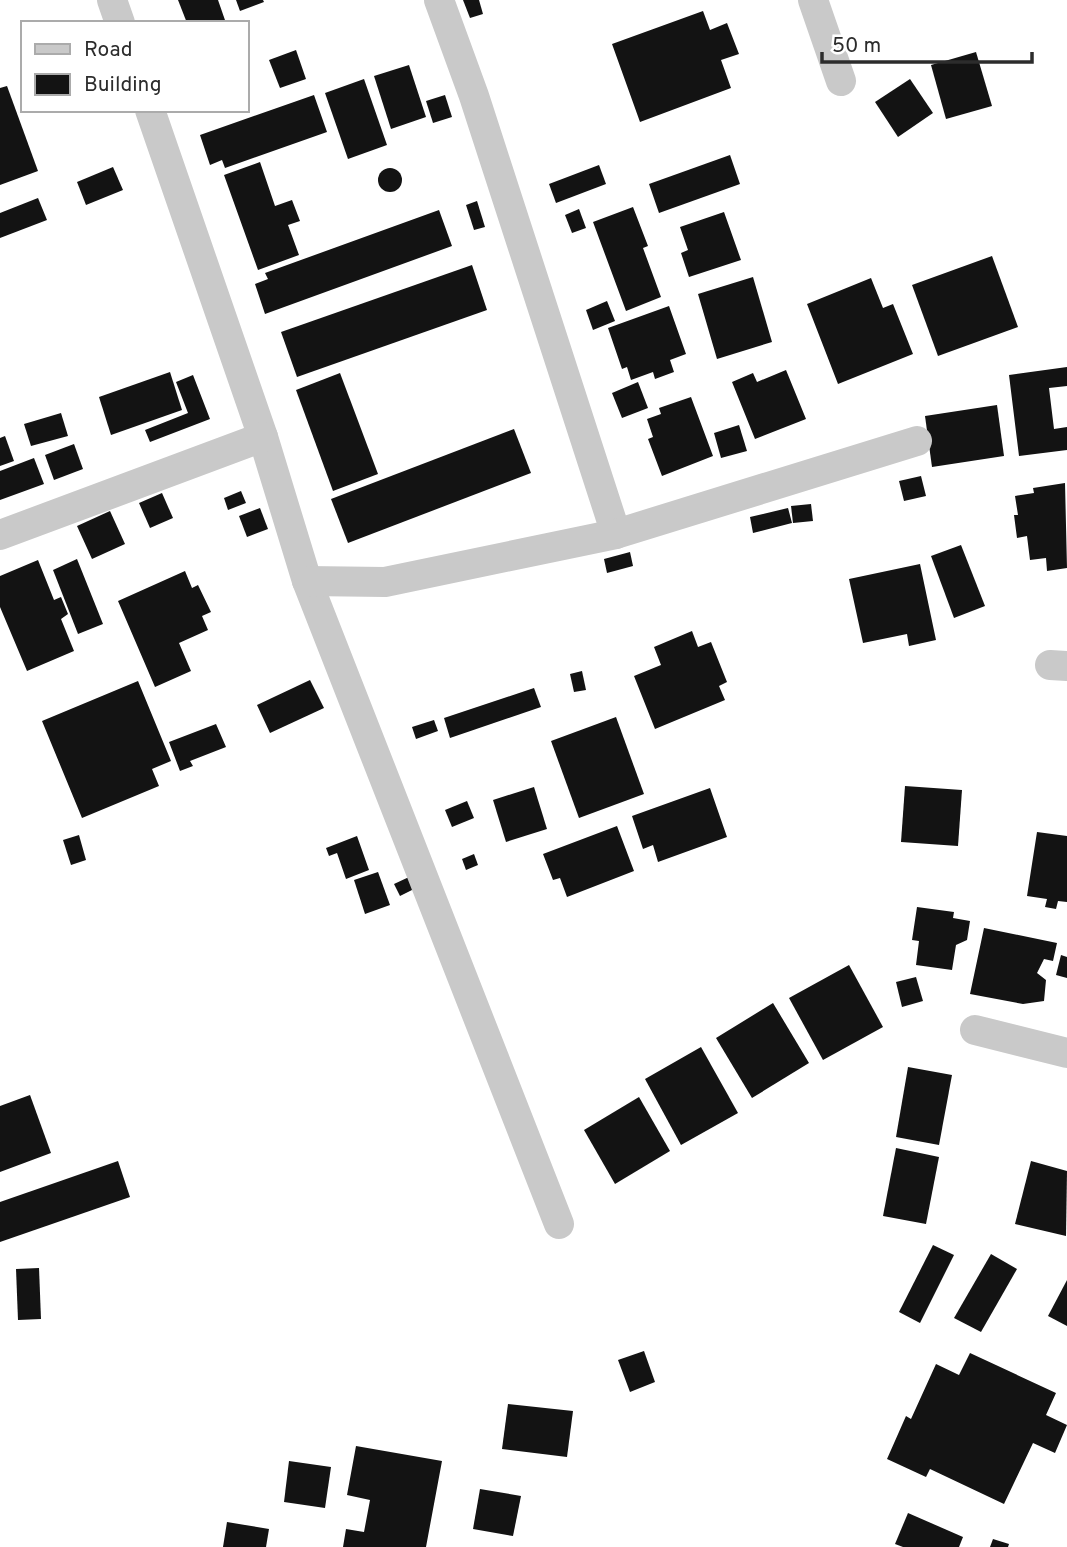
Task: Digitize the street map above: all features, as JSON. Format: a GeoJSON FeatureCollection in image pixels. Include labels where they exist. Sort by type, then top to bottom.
{"type":"FeatureCollection","features":[{"type":"Feature","properties":{"kind":"street"},"geometry":{"type":"LineString","coordinates":[[112,0],[119,21]]}},
{"type":"Feature","properties":{"kind":"street"},"geometry":{"type":"LineString","coordinates":[[439,0],[478,109],[616,534]]}},
{"type":"Feature","properties":{"kind":"street"},"geometry":{"type":"LineString","coordinates":[[813,0],[841,81]]}},
{"type":"Feature","properties":{"kind":"street"},"geometry":{"type":"LineString","coordinates":[[151,112],[263,437],[307,581],[559,1224]]}},
{"type":"Feature","properties":{"kind":"street"},"geometry":{"type":"LineString","coordinates":[[0,535],[263,437]]}},
{"type":"Feature","properties":{"kind":"street"},"geometry":{"type":"LineString","coordinates":[[307,581],[385,582],[616,534],[918,441]]}},
{"type":"Feature","properties":{"kind":"street"},"geometry":{"type":"LineString","coordinates":[[975,1030],[1067,1053]]}},
{"type":"Feature","properties":{"kind":"building"},"geometry":{"type":"Polygon","coordinates":[[[178,0],[218,0],[225,21],[186,21],[178,0]]]}},
{"type":"Feature","properties":{"kind":"building"},"geometry":{"type":"Polygon","coordinates":[[[236,0],[263,0],[264,2],[240,11],[236,0]]]}},
{"type":"Feature","properties":{"kind":"building"},"geometry":{"type":"Polygon","coordinates":[[[463,0],[479,0],[483,14],[470,18],[463,0]]]}},
{"type":"Feature","properties":{"kind":"building"},"geometry":{"type":"Polygon","coordinates":[[[703,11],[710,30],[727,23],[739,54],[721,60],[731,88],[640,122],[612,44],[703,11]]]}},
{"type":"Feature","properties":{"kind":"building"},"geometry":{"type":"Polygon","coordinates":[[[296,50],[306,79],[280,88],[269,60],[296,50]]]}},
{"type":"Feature","properties":{"kind":"building"},"geometry":{"type":"Polygon","coordinates":[[[976,52],[992,106],[946,119],[931,65],[976,52]]]}},
{"type":"Feature","properties":{"kind":"building"},"geometry":{"type":"Polygon","coordinates":[[[409,65],[426,117],[391,129],[374,76],[409,65]]]}},
{"type":"Feature","properties":{"kind":"building"},"geometry":{"type":"Polygon","coordinates":[[[364,79],[387,145],[348,159],[325,93],[364,79]]]}},
{"type":"Feature","properties":{"kind":"building"},"geometry":{"type":"Polygon","coordinates":[[[910,79],[933,113],[898,137],[875,102],[910,79]]]}},
{"type":"Feature","properties":{"kind":"building"},"geometry":{"type":"Polygon","coordinates":[[[7,86],[38,171],[0,185],[0,88],[7,86]]]}},
{"type":"Feature","properties":{"kind":"building"},"geometry":{"type":"Polygon","coordinates":[[[314,95],[327,132],[225,168],[222,160],[210,165],[200,135],[314,95]]]}},
{"type":"Feature","properties":{"kind":"building"},"geometry":{"type":"Polygon","coordinates":[[[445,95],[452,117],[433,123],[426,101],[445,95]]]}},
{"type":"Feature","properties":{"kind":"building"},"geometry":{"type":"Polygon","coordinates":[[[730,155],[740,184],[659,213],[649,184],[730,155]]]}},
{"type":"Feature","properties":{"kind":"building"},"geometry":{"type":"Polygon","coordinates":[[[260,162],[275,206],[292,200],[300,221],[288,225],[299,255],[258,270],[224,175],[260,162]]]}},
{"type":"Feature","properties":{"kind":"building"},"geometry":{"type":"Polygon","coordinates":[[[599,165],[606,184],[556,203],[549,184],[599,165]]]}},
{"type":"Feature","properties":{"kind":"building"},"geometry":{"type":"Polygon","coordinates":[[[113,167],[123,190],[86,205],[77,182],[113,167]]]}},
{"type":"Feature","properties":{"kind":"building"},"geometry":{"type":"Polygon","coordinates":[[[390,168],[398,172],[402,180],[398,188],[390,192],[382,188],[378,180],[382,172],[390,168]]]}},
{"type":"Feature","properties":{"kind":"building"},"geometry":{"type":"Polygon","coordinates":[[[38,198],[47,220],[0,238],[0,213],[38,198]]]}},
{"type":"Feature","properties":{"kind":"building"},"geometry":{"type":"Polygon","coordinates":[[[477,201],[485,227],[474,230],[466,205],[477,201]]]}},
{"type":"Feature","properties":{"kind":"building"},"geometry":{"type":"Polygon","coordinates":[[[633,207],[648,246],[643,248],[661,297],[626,311],[593,222],[633,207]]]}},
{"type":"Feature","properties":{"kind":"building"},"geometry":{"type":"Polygon","coordinates":[[[579,209],[586,228],[572,233],[565,215],[579,209]]]}},
{"type":"Feature","properties":{"kind":"building"},"geometry":{"type":"Polygon","coordinates":[[[439,210],[452,246],[265,314],[255,284],[268,279],[265,273],[439,210]]]}},
{"type":"Feature","properties":{"kind":"building"},"geometry":{"type":"Polygon","coordinates":[[[724,212],[741,260],[689,277],[681,253],[688,250],[680,227],[724,212]]]}},
{"type":"Feature","properties":{"kind":"building"},"geometry":{"type":"Polygon","coordinates":[[[992,256],[1018,327],[938,356],[912,285],[992,256]]]}},
{"type":"Feature","properties":{"kind":"building"},"geometry":{"type":"Polygon","coordinates":[[[472,265],[487,310],[297,377],[281,332],[472,265]]]}},
{"type":"Feature","properties":{"kind":"building"},"geometry":{"type":"Polygon","coordinates":[[[753,277],[772,342],[717,359],[698,294],[753,277]]]}},
{"type":"Feature","properties":{"kind":"building"},"geometry":{"type":"Polygon","coordinates":[[[871,278],[883,308],[893,304],[913,354],[838,384],[807,304],[871,278]]]}},
{"type":"Feature","properties":{"kind":"building"},"geometry":{"type":"Polygon","coordinates":[[[607,301],[615,321],[593,330],[586,310],[607,301]]]}},
{"type":"Feature","properties":{"kind":"building"},"geometry":{"type":"Polygon","coordinates":[[[669,306],[686,354],[670,360],[674,372],[655,379],[653,372],[631,380],[627,367],[622,369],[608,328],[669,306]]]}},
{"type":"Feature","properties":{"kind":"building"},"geometry":{"type":"Polygon","coordinates":[[[1067,367],[1067,386],[1049,388],[1054,429],[1067,427],[1067,450],[1019,456],[1009,375],[1067,367]]]}},
{"type":"Feature","properties":{"kind":"building"},"geometry":{"type":"Polygon","coordinates":[[[786,370],[806,419],[755,439],[732,382],[753,373],[757,382],[786,370]]]}},
{"type":"Feature","properties":{"kind":"building"},"geometry":{"type":"Polygon","coordinates":[[[170,372],[182,410],[111,435],[99,397],[170,372]]]}},
{"type":"Feature","properties":{"kind":"building"},"geometry":{"type":"Polygon","coordinates":[[[340,373],[378,474],[333,491],[296,390],[340,373]]]}},
{"type":"Feature","properties":{"kind":"building"},"geometry":{"type":"Polygon","coordinates":[[[193,375],[210,419],[150,442],[145,430],[188,413],[176,382],[193,375]]]}},
{"type":"Feature","properties":{"kind":"building"},"geometry":{"type":"Polygon","coordinates":[[[638,382],[648,408],[622,418],[612,393],[638,382]]]}},
{"type":"Feature","properties":{"kind":"building"},"geometry":{"type":"Polygon","coordinates":[[[691,397],[713,456],[662,476],[648,439],[653,437],[647,419],[661,414],[659,408],[691,397]]]}},
{"type":"Feature","properties":{"kind":"building"},"geometry":{"type":"Polygon","coordinates":[[[997,405],[1004,456],[932,467],[925,416],[997,405]]]}},
{"type":"Feature","properties":{"kind":"building"},"geometry":{"type":"Polygon","coordinates":[[[61,413],[68,436],[31,446],[24,424],[61,413]]]}},
{"type":"Feature","properties":{"kind":"building"},"geometry":{"type":"Polygon","coordinates":[[[739,425],[747,451],[721,458],[714,433],[739,425]]]}},
{"type":"Feature","properties":{"kind":"building"},"geometry":{"type":"Polygon","coordinates":[[[514,429],[531,473],[348,543],[331,499],[514,429]]]}},
{"type":"Feature","properties":{"kind":"building"},"geometry":{"type":"Polygon","coordinates":[[[5,436],[14,461],[0,466],[0,438],[5,436]]]}},
{"type":"Feature","properties":{"kind":"building"},"geometry":{"type":"Polygon","coordinates":[[[74,444],[83,469],[54,480],[45,455],[74,444]]]}},
{"type":"Feature","properties":{"kind":"building"},"geometry":{"type":"Polygon","coordinates":[[[34,458],[44,484],[0,500],[0,471],[34,458]]]}},
{"type":"Feature","properties":{"kind":"building"},"geometry":{"type":"Polygon","coordinates":[[[921,476],[926,496],[904,501],[899,481],[921,476]]]}},
{"type":"Feature","properties":{"kind":"building"},"geometry":{"type":"Polygon","coordinates":[[[1065,483],[1067,568],[1047,571],[1046,558],[1030,560],[1027,536],[1017,538],[1015,496],[1034,493],[1033,488],[1065,483]]]}},
{"type":"Feature","properties":{"kind":"building"},"geometry":{"type":"Polygon","coordinates":[[[241,491],[246,503],[228,510],[224,498],[241,491]]]}},
{"type":"Feature","properties":{"kind":"building"},"geometry":{"type":"Polygon","coordinates":[[[162,493],[173,518],[150,528],[139,503],[162,493]]]}},
{"type":"Feature","properties":{"kind":"building"},"geometry":{"type":"Polygon","coordinates":[[[811,504],[813,521],[793,523],[791,506],[811,504]]]}},
{"type":"Feature","properties":{"kind":"building"},"geometry":{"type":"Polygon","coordinates":[[[260,508],[268,529],[247,537],[239,516],[260,508]]]}},
{"type":"Feature","properties":{"kind":"building"},"geometry":{"type":"Polygon","coordinates":[[[788,508],[792,523],[753,533],[750,517],[788,508]]]}},
{"type":"Feature","properties":{"kind":"building"},"geometry":{"type":"Polygon","coordinates":[[[110,511],[125,544],[92,559],[77,526],[110,511]]]}},
{"type":"Feature","properties":{"kind":"building"},"geometry":{"type":"Polygon","coordinates":[[[961,545],[985,606],[954,618],[931,556],[961,545]]]}},
{"type":"Feature","properties":{"kind":"building"},"geometry":{"type":"Polygon","coordinates":[[[630,552],[633,566],[607,573],[604,559],[630,552]]]}},
{"type":"Feature","properties":{"kind":"building"},"geometry":{"type":"Polygon","coordinates":[[[77,559],[103,624],[78,634],[53,570],[77,559]]]}},
{"type":"Feature","properties":{"kind":"building"},"geometry":{"type":"Polygon","coordinates":[[[38,560],[54,600],[61,597],[68,614],[61,619],[74,651],[27,671],[0,607],[0,576],[38,560]]]}},
{"type":"Feature","properties":{"kind":"building"},"geometry":{"type":"Polygon","coordinates":[[[920,564],[936,640],[909,646],[907,634],[863,643],[849,579],[920,564]]]}},
{"type":"Feature","properties":{"kind":"building"},"geometry":{"type":"Polygon","coordinates":[[[185,571],[192,588],[198,585],[211,612],[202,616],[208,630],[179,643],[191,671],[155,687],[118,601],[185,571]]]}},
{"type":"Feature","properties":{"kind":"building"},"geometry":{"type":"Polygon","coordinates":[[[692,631],[698,647],[711,642],[727,682],[719,686],[725,700],[655,729],[634,676],[661,665],[654,647],[692,631]]]}},
{"type":"Feature","properties":{"kind":"building"},"geometry":{"type":"Polygon","coordinates":[[[582,671],[586,690],[574,692],[570,674],[582,671]]]}},
{"type":"Feature","properties":{"kind":"building"},"geometry":{"type":"Polygon","coordinates":[[[310,680],[324,708],[270,733],[257,705],[310,680]]]}},
{"type":"Feature","properties":{"kind":"building"},"geometry":{"type":"Polygon","coordinates":[[[138,681],[171,761],[152,769],[159,786],[82,818],[42,721],[138,681]]]}},
{"type":"Feature","properties":{"kind":"building"},"geometry":{"type":"Polygon","coordinates":[[[534,688],[541,707],[450,738],[444,718],[534,688]]]}},
{"type":"Feature","properties":{"kind":"building"},"geometry":{"type":"Polygon","coordinates":[[[616,717],[644,794],[579,818],[551,741],[616,717]]]}},
{"type":"Feature","properties":{"kind":"building"},"geometry":{"type":"Polygon","coordinates":[[[434,720],[438,731],[416,739],[412,727],[434,720]]]}},
{"type":"Feature","properties":{"kind":"building"},"geometry":{"type":"Polygon","coordinates":[[[216,724],[226,747],[190,761],[193,766],[180,771],[169,742],[216,724]]]}},
{"type":"Feature","properties":{"kind":"building"},"geometry":{"type":"Polygon","coordinates":[[[905,786],[962,790],[958,846],[901,842],[905,786]]]}},
{"type":"Feature","properties":{"kind":"building"},"geometry":{"type":"Polygon","coordinates":[[[534,787],[547,829],[506,842],[493,800],[534,787]]]}},
{"type":"Feature","properties":{"kind":"building"},"geometry":{"type":"Polygon","coordinates":[[[710,788],[727,837],[658,862],[653,845],[643,849],[632,816],[710,788]]]}},
{"type":"Feature","properties":{"kind":"building"},"geometry":{"type":"Polygon","coordinates":[[[467,801],[474,818],[452,827],[445,810],[467,801]]]}},
{"type":"Feature","properties":{"kind":"building"},"geometry":{"type":"Polygon","coordinates":[[[617,826],[634,871],[567,897],[560,878],[553,880],[543,854],[617,826]]]}},
{"type":"Feature","properties":{"kind":"building"},"geometry":{"type":"Polygon","coordinates":[[[1037,832],[1067,836],[1067,902],[1058,901],[1056,909],[1045,907],[1047,899],[1027,896],[1037,832]]]}},
{"type":"Feature","properties":{"kind":"building"},"geometry":{"type":"Polygon","coordinates":[[[79,835],[86,860],[71,865],[63,840],[79,835]]]}},
{"type":"Feature","properties":{"kind":"building"},"geometry":{"type":"Polygon","coordinates":[[[357,836],[369,870],[346,879],[337,853],[329,856],[326,848],[357,836]]]}},
{"type":"Feature","properties":{"kind":"building"},"geometry":{"type":"Polygon","coordinates":[[[474,854],[478,865],[466,870],[462,859],[474,854]]]}},
{"type":"Feature","properties":{"kind":"building"},"geometry":{"type":"Polygon","coordinates":[[[378,872],[390,905],[365,914],[354,880],[378,872]]]}},
{"type":"Feature","properties":{"kind":"building"},"geometry":{"type":"Polygon","coordinates":[[[409,877],[414,889],[400,896],[394,884],[409,877]]]}},
{"type":"Feature","properties":{"kind":"building"},"geometry":{"type":"Polygon","coordinates":[[[917,907],[954,912],[953,918],[970,921],[967,940],[956,945],[952,970],[916,965],[919,941],[912,940],[917,907]]]}},
{"type":"Feature","properties":{"kind":"building"},"geometry":{"type":"Polygon","coordinates":[[[984,928],[1057,943],[1053,961],[1044,959],[1037,973],[1046,980],[1044,1001],[1023,1004],[970,994],[984,928]]]}},
{"type":"Feature","properties":{"kind":"building"},"geometry":{"type":"Polygon","coordinates":[[[1061,955],[1067,957],[1067,978],[1056,975],[1061,955]]]}},
{"type":"Feature","properties":{"kind":"building"},"geometry":{"type":"Polygon","coordinates":[[[849,965],[883,1027],[823,1060],[789,998],[849,965]]]}},
{"type":"Feature","properties":{"kind":"building"},"geometry":{"type":"Polygon","coordinates":[[[916,977],[923,1001],[902,1007],[896,982],[916,977]]]}},
{"type":"Feature","properties":{"kind":"building"},"geometry":{"type":"Polygon","coordinates":[[[773,1003],[809,1063],[752,1098],[716,1038],[773,1003]]]}},
{"type":"Feature","properties":{"kind":"building"},"geometry":{"type":"Polygon","coordinates":[[[701,1047],[738,1113],[681,1145],[645,1079],[701,1047]]]}},
{"type":"Feature","properties":{"kind":"building"},"geometry":{"type":"Polygon","coordinates":[[[908,1067],[952,1075],[939,1145],[896,1137],[908,1067]]]}},
{"type":"Feature","properties":{"kind":"building"},"geometry":{"type":"Polygon","coordinates":[[[30,1095],[51,1153],[0,1172],[0,1106],[30,1095]]]}},
{"type":"Feature","properties":{"kind":"building"},"geometry":{"type":"Polygon","coordinates":[[[639,1097],[670,1151],[615,1184],[584,1130],[639,1097]]]}},
{"type":"Feature","properties":{"kind":"building"},"geometry":{"type":"Polygon","coordinates":[[[896,1148],[939,1157],[926,1224],[883,1216],[896,1148]]]}},
{"type":"Feature","properties":{"kind":"building"},"geometry":{"type":"Polygon","coordinates":[[[118,1161],[130,1197],[0,1242],[0,1202],[118,1161]]]}},
{"type":"Feature","properties":{"kind":"building"},"geometry":{"type":"Polygon","coordinates":[[[1031,1161],[1067,1171],[1066,1236],[1015,1224],[1031,1161]]]}},
{"type":"Feature","properties":{"kind":"building"},"geometry":{"type":"Polygon","coordinates":[[[933,1245],[954,1255],[920,1323],[899,1312],[933,1245]]]}},
{"type":"Feature","properties":{"kind":"building"},"geometry":{"type":"Polygon","coordinates":[[[991,1254],[1017,1269],[981,1332],[954,1318],[991,1254]]]}},
{"type":"Feature","properties":{"kind":"building"},"geometry":{"type":"Polygon","coordinates":[[[39,1268],[41,1319],[18,1320],[16,1269],[39,1268]]]}},
{"type":"Feature","properties":{"kind":"building"},"geometry":{"type":"Polygon","coordinates":[[[1067,1280],[1067,1326],[1048,1316],[1067,1280]]]}},
{"type":"Feature","properties":{"kind":"building"},"geometry":{"type":"Polygon","coordinates":[[[644,1351],[655,1382],[630,1392],[618,1360],[644,1351]]]}},
{"type":"Feature","properties":{"kind":"building"},"geometry":{"type":"Polygon","coordinates":[[[970,1353],[1056,1393],[1046,1415],[1067,1425],[1055,1453],[1033,1443],[1004,1504],[930,1469],[926,1477],[887,1459],[906,1416],[911,1419],[936,1364],[959,1375],[970,1353]]]}},
{"type":"Feature","properties":{"kind":"building"},"geometry":{"type":"Polygon","coordinates":[[[508,1404],[573,1411],[567,1457],[502,1449],[508,1404]]]}},
{"type":"Feature","properties":{"kind":"building"},"geometry":{"type":"Polygon","coordinates":[[[356,1446],[442,1461],[426,1547],[343,1547],[346,1529],[364,1532],[370,1500],[347,1495],[356,1446]]]}},
{"type":"Feature","properties":{"kind":"building"},"geometry":{"type":"Polygon","coordinates":[[[289,1461],[331,1467],[325,1508],[284,1502],[289,1461]]]}},
{"type":"Feature","properties":{"kind":"building"},"geometry":{"type":"Polygon","coordinates":[[[480,1489],[521,1496],[513,1536],[473,1529],[480,1489]]]}},
{"type":"Feature","properties":{"kind":"building"},"geometry":{"type":"Polygon","coordinates":[[[908,1513],[963,1537],[959,1547],[903,1547],[895,1544],[908,1513]]]}},
{"type":"Feature","properties":{"kind":"building"},"geometry":{"type":"Polygon","coordinates":[[[227,1522],[269,1529],[266,1547],[223,1547],[227,1522]]]}},
{"type":"Feature","properties":{"kind":"building"},"geometry":{"type":"Polygon","coordinates":[[[993,1539],[1009,1544],[1008,1547],[990,1547],[993,1539]]]}}]}
